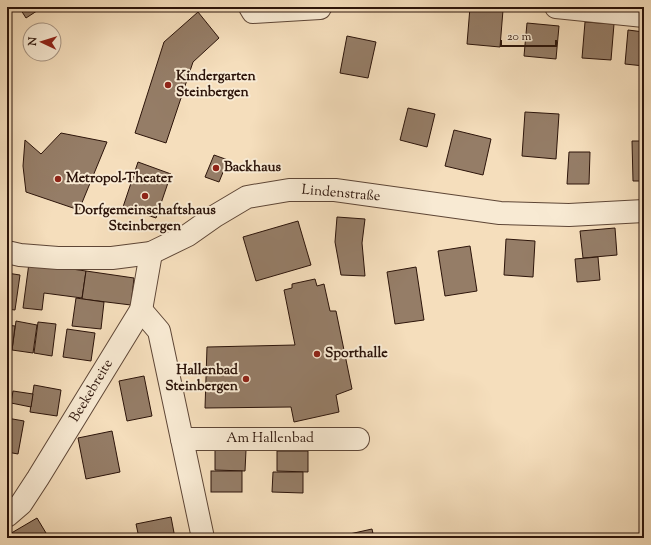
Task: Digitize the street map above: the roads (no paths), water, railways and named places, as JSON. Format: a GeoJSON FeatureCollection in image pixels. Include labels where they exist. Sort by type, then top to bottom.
{"type":"FeatureCollection","features":[{"type":"Feature","properties":{"kind":"street"},"geometry":{"type":"LineString","coordinates":[[250,7],[254,12],[320,8]]}},
{"type":"Feature","properties":{"kind":"street"},"geometry":{"type":"LineString","coordinates":[[556,7],[644,16]]}},
{"type":"Feature","properties":{"kind":"street","name":"Lindenstraße"},"geometry":{"type":"LineString","coordinates":[[7,252],[20,255],[58,258],[112,258],[152,253],[188,235],[214,216],[247,196],[290,190],[335,190],[500,213],[569,215],[644,211]]}},
{"type":"Feature","properties":{"kind":"street","name":"Beekebreite"},"geometry":{"type":"LineString","coordinates":[[7,516],[21,504],[38,478],[141,310],[152,253]]}},
{"type":"Feature","properties":{"kind":"street"},"geometry":{"type":"LineString","coordinates":[[141,310],[159,331],[203,538]]}},
{"type":"Feature","properties":{"kind":"street","name":"Am Hallenbad"},"geometry":{"type":"LineString","coordinates":[[182,439],[358,439]]}},
{"type":"Feature","properties":{"kind":"place","name":"Kindergarten Steinbergen"},"geometry":{"type":"Point","coordinates":[168,85]}},
{"type":"Feature","properties":{"kind":"place","name":"Backhaus"},"geometry":{"type":"Point","coordinates":[216,168]}},
{"type":"Feature","properties":{"kind":"place","name":"Metropol-Theater"},"geometry":{"type":"Point","coordinates":[58,179]}},
{"type":"Feature","properties":{"kind":"place","name":"Dorfgemeinschaftshaus Steinbergen"},"geometry":{"type":"Point","coordinates":[145,196]}},
{"type":"Feature","properties":{"kind":"place","name":"Sporthalle"},"geometry":{"type":"Point","coordinates":[317,354]}},
{"type":"Feature","properties":{"kind":"place","name":"Hallenbad Steinbergen"},"geometry":{"type":"Point","coordinates":[246,379]}}]}
